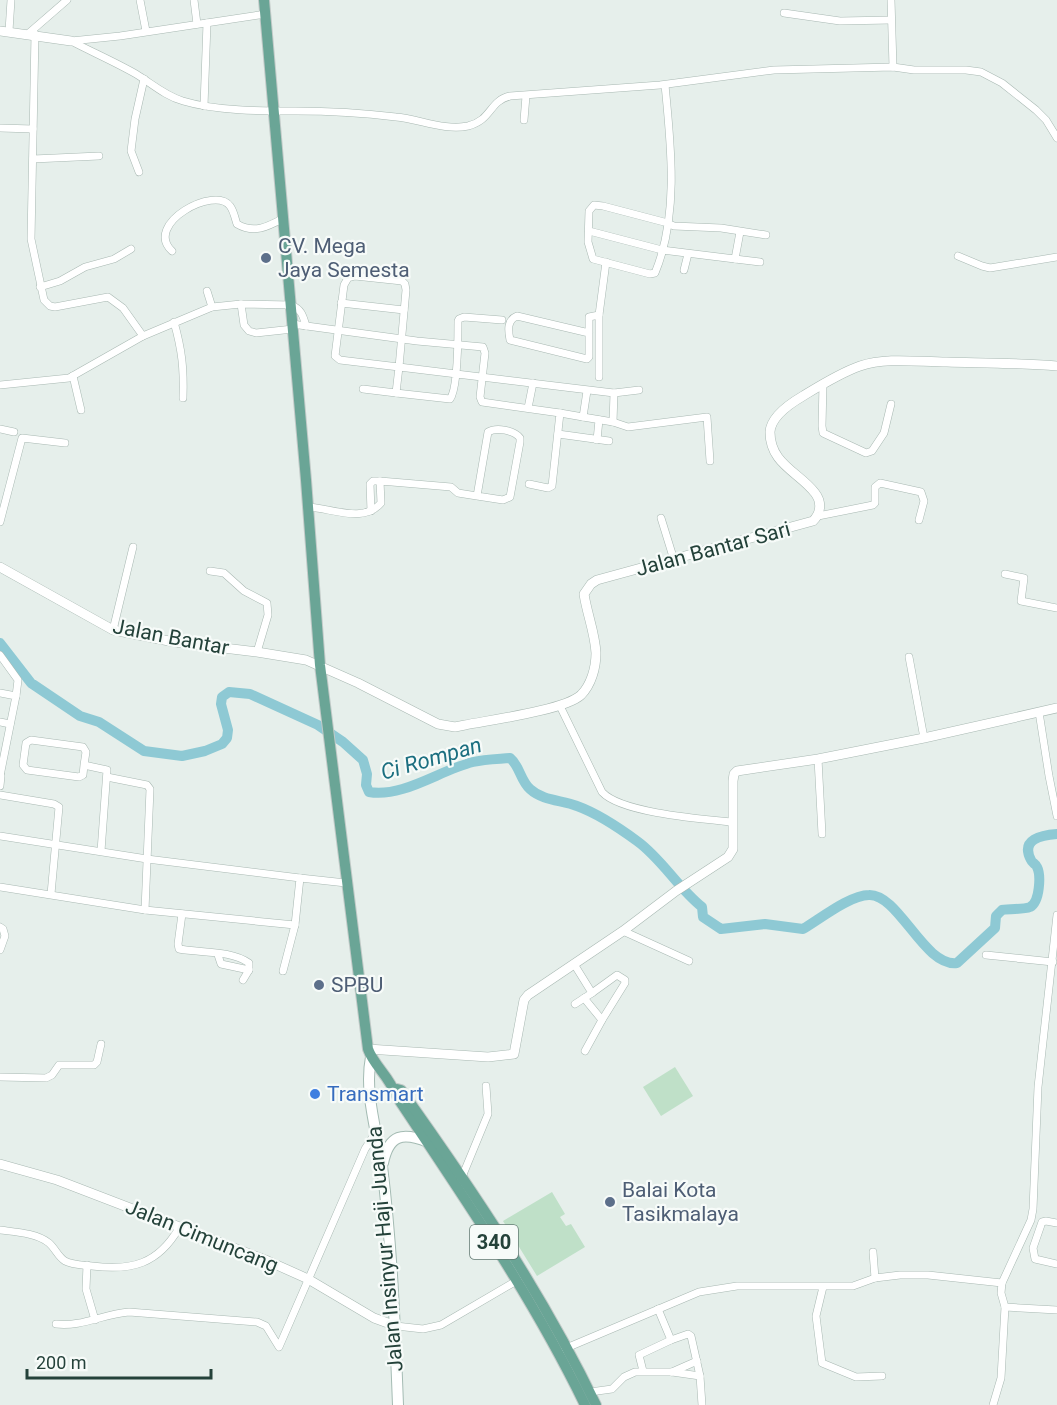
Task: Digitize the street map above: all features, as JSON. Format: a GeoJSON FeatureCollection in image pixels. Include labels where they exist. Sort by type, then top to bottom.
{"type":"FeatureCollection","features":[{"type":"Feature","properties":{"kind":"main road"},"geometry":{"type":"LineString","coordinates":[[264,0],[320,665],[346,883],[370,1053],[393,1086]]}},
{"type":"Feature","properties":{"kind":"main road","name":"Jalan Insinyur Haji Juanda"},"geometry":{"type":"LineString","coordinates":[[370,1053],[368,1079],[382,1166],[396,1326],[398,1405]]}},
{"type":"Feature","properties":{"kind":"main road","name":"340"},"geometry":{"type":"LineString","coordinates":[[393,1086],[395,1094],[428,1142],[533,1287],[563,1349],[585,1405]]}},
{"type":"Feature","properties":{"kind":"main road","name":"340"},"geometry":{"type":"LineString","coordinates":[[393,1086],[401,1090],[462,1177],[518,1280],[563,1349]]}},
{"type":"Feature","properties":{"kind":"main road"},"geometry":{"type":"LineString","coordinates":[[382,1166],[385,1152],[392,1142],[401,1136],[411,1135],[428,1142]]}},
{"type":"Feature","properties":{"kind":"main road"},"geometry":{"type":"LineString","coordinates":[[563,1349],[596,1405]]}},
{"type":"Feature","properties":{"kind":"street"},"geometry":{"type":"LineString","coordinates":[[11,0],[4,31],[71,41],[266,14]]}},
{"type":"Feature","properties":{"kind":"street"},"geometry":{"type":"LineString","coordinates":[[67,0],[32,34],[31,239],[40,287],[44,300],[50,306],[55,307],[105,297],[113,300],[126,311],[143,336]]}},
{"type":"Feature","properties":{"kind":"street"},"geometry":{"type":"LineString","coordinates":[[140,0],[146,32]]}},
{"type":"Feature","properties":{"kind":"street"},"geometry":{"type":"LineString","coordinates":[[194,0],[196,24]]}},
{"type":"Feature","properties":{"kind":"street"},"geometry":{"type":"LineString","coordinates":[[891,0],[893,67]]}},
{"type":"Feature","properties":{"kind":"street"},"geometry":{"type":"LineString","coordinates":[[784,13],[840,21],[892,23]]}},
{"type":"Feature","properties":{"kind":"street"},"geometry":{"type":"LineString","coordinates":[[204,106],[207,23]]}},
{"type":"Feature","properties":{"kind":"street"},"geometry":{"type":"LineString","coordinates":[[71,41],[144,79],[167,94],[182,101],[204,106],[397,117],[451,127],[466,126],[486,118],[501,98],[665,85],[774,70],[893,67],[914,70],[966,70],[981,72],[1002,83],[1036,110],[1046,120],[1057,138]]}},
{"type":"Feature","properties":{"kind":"street"},"geometry":{"type":"LineString","coordinates":[[139,172],[131,151],[144,79]]}},
{"type":"Feature","properties":{"kind":"street"},"geometry":{"type":"LineString","coordinates":[[665,85],[671,152],[667,223],[655,273],[650,274],[593,259],[589,248],[589,211],[594,205],[603,206],[667,223],[682,227],[717,228],[766,235]]}},
{"type":"Feature","properties":{"kind":"street"},"geometry":{"type":"LineString","coordinates":[[524,120],[526,96]]}},
{"type":"Feature","properties":{"kind":"street"},"geometry":{"type":"LineString","coordinates":[[0,128],[33,129]]}},
{"type":"Feature","properties":{"kind":"street"},"geometry":{"type":"LineString","coordinates":[[33,159],[99,156]]}},
{"type":"Feature","properties":{"kind":"street"},"geometry":{"type":"LineString","coordinates":[[172,251],[167,246],[165,238],[168,224],[176,216],[201,203],[215,199],[224,201],[230,206],[237,224],[246,229],[255,230],[266,227],[284,218]]}},
{"type":"Feature","properties":{"kind":"street"},"geometry":{"type":"LineString","coordinates":[[589,231],[662,250],[760,262]]}},
{"type":"Feature","properties":{"kind":"street"},"geometry":{"type":"LineString","coordinates":[[735,260],[740,232]]}},
{"type":"Feature","properties":{"kind":"street"},"geometry":{"type":"LineString","coordinates":[[40,287],[60,281],[85,267],[114,259],[131,249]]}},
{"type":"Feature","properties":{"kind":"street"},"geometry":{"type":"LineString","coordinates":[[684,270],[688,254]]}},
{"type":"Feature","properties":{"kind":"street"},"geometry":{"type":"LineString","coordinates":[[958,256],[990,268],[1057,257]]}},
{"type":"Feature","properties":{"kind":"street"},"geometry":{"type":"LineString","coordinates":[[599,377],[599,315],[606,262]]}},
{"type":"Feature","properties":{"kind":"street"},"geometry":{"type":"LineString","coordinates":[[396,393],[399,367],[402,338],[406,286],[402,281],[351,276],[345,282],[341,303],[336,358],[399,367],[482,376],[587,391],[614,393],[639,390]]}},
{"type":"Feature","properties":{"kind":"street"},"geometry":{"type":"LineString","coordinates":[[207,291],[212,307]]}},
{"type":"Feature","properties":{"kind":"street"},"geometry":{"type":"LineString","coordinates":[[341,303],[404,310]]}},
{"type":"Feature","properties":{"kind":"street"},"geometry":{"type":"LineString","coordinates":[[241,304],[244,325],[249,332],[306,326],[483,347],[485,353],[480,398],[482,402],[613,422],[628,427],[708,417],[710,461]]}},
{"type":"Feature","properties":{"kind":"street"},"geometry":{"type":"LineString","coordinates":[[0,385],[57,380],[73,376],[143,336],[212,307],[241,304],[291,305],[302,313],[306,326]]}},
{"type":"Feature","properties":{"kind":"street"},"geometry":{"type":"LineString","coordinates":[[589,333],[517,316],[509,324],[510,340],[584,359],[589,357],[590,316],[599,315]]}},
{"type":"Feature","properties":{"kind":"street"},"geometry":{"type":"LineString","coordinates":[[363,389],[450,399],[454,393],[458,321],[461,317],[502,320]]}},
{"type":"Feature","properties":{"kind":"street"},"geometry":{"type":"LineString","coordinates":[[174,322],[181,345],[184,367],[183,398]]}},
{"type":"Feature","properties":{"kind":"street","name":"Jalan Bantar Sari"},"geometry":{"type":"LineString","coordinates":[[320,665],[445,726],[465,725],[560,706],[580,696],[588,686],[595,670],[596,653],[584,594],[597,580],[813,521],[818,516],[820,506],[815,492],[796,476],[777,455],[772,445],[770,432],[775,418],[792,402],[860,366],[889,361],[1057,366]]}},
{"type":"Feature","properties":{"kind":"street"},"geometry":{"type":"LineString","coordinates":[[73,376],[81,410]]}},
{"type":"Feature","properties":{"kind":"street"},"geometry":{"type":"LineString","coordinates":[[528,408],[533,383]]}},
{"type":"Feature","properties":{"kind":"street"},"geometry":{"type":"LineString","coordinates":[[823,384],[823,432],[866,453],[872,451],[884,433],[891,404]]}},
{"type":"Feature","properties":{"kind":"street"},"geometry":{"type":"LineString","coordinates":[[583,417],[587,391]]}},
{"type":"Feature","properties":{"kind":"street"},"geometry":{"type":"LineString","coordinates":[[613,422],[614,393]]}},
{"type":"Feature","properties":{"kind":"street"},"geometry":{"type":"LineString","coordinates":[[529,484],[548,488],[552,486],[560,413]]}},
{"type":"Feature","properties":{"kind":"street"},"geometry":{"type":"LineString","coordinates":[[597,440],[599,420]]}},
{"type":"Feature","properties":{"kind":"street"},"geometry":{"type":"LineString","coordinates":[[0,429],[14,432]]}},
{"type":"Feature","properties":{"kind":"street"},"geometry":{"type":"LineString","coordinates":[[371,511],[370,484],[380,481],[451,487],[458,493],[477,496],[503,500],[510,497],[520,442],[515,432],[494,429],[488,432],[477,496]]}},
{"type":"Feature","properties":{"kind":"street"},"geometry":{"type":"LineString","coordinates":[[558,434],[609,441]]}},
{"type":"Feature","properties":{"kind":"street"},"geometry":{"type":"LineString","coordinates":[[0,522],[20,440],[34,438],[65,443]]}},
{"type":"Feature","properties":{"kind":"street"},"geometry":{"type":"LineString","coordinates":[[308,507],[354,515],[371,511],[381,503],[380,481]]}},
{"type":"Feature","properties":{"kind":"street"},"geometry":{"type":"LineString","coordinates":[[818,516],[873,506],[875,487],[880,483],[921,492],[924,501],[919,520]]}},
{"type":"Feature","properties":{"kind":"street"},"geometry":{"type":"LineString","coordinates":[[661,518],[674,560]]}},
{"type":"Feature","properties":{"kind":"street"},"geometry":{"type":"LineString","coordinates":[[113,630],[133,547]]}},
{"type":"Feature","properties":{"kind":"street","name":"Jalan Bantar"},"geometry":{"type":"LineString","coordinates":[[0,567],[113,630],[174,642],[306,660],[320,665]]}},
{"type":"Feature","properties":{"kind":"street"},"geometry":{"type":"LineString","coordinates":[[210,572],[224,573],[244,591],[267,603],[268,615],[257,652]]}},
{"type":"Feature","properties":{"kind":"street"},"geometry":{"type":"LineString","coordinates":[[1005,574],[1024,578],[1021,601],[1057,608]]}},
{"type":"Feature","properties":{"kind":"street"},"geometry":{"type":"LineString","coordinates":[[0,655],[18,680],[3,750],[0,786]]}},
{"type":"Feature","properties":{"kind":"street"},"geometry":{"type":"LineString","coordinates":[[909,657],[924,738]]}},
{"type":"Feature","properties":{"kind":"street"},"geometry":{"type":"LineString","coordinates":[[0,666],[9,667]]}},
{"type":"Feature","properties":{"kind":"street"},"geometry":{"type":"LineString","coordinates":[[0,693],[16,696]]}},
{"type":"Feature","properties":{"kind":"street"},"geometry":{"type":"LineString","coordinates":[[560,706],[606,796],[621,803],[650,810],[732,822]]}},
{"type":"Feature","properties":{"kind":"street"},"geometry":{"type":"LineString","coordinates":[[370,1053],[488,1057],[515,1052],[526,998],[686,884],[728,857],[733,849],[733,781],[737,771],[818,759],[1057,708]]}},
{"type":"Feature","properties":{"kind":"street"},"geometry":{"type":"LineString","coordinates":[[1039,712],[1048,776],[1057,816]]}},
{"type":"Feature","properties":{"kind":"street"},"geometry":{"type":"LineString","coordinates":[[0,722],[10,724]]}},
{"type":"Feature","properties":{"kind":"street"},"geometry":{"type":"LineString","coordinates":[[31,740],[83,747],[86,750],[84,765],[82,775],[79,777],[27,771],[22,765],[26,743],[31,740]]}},
{"type":"Feature","properties":{"kind":"street"},"geometry":{"type":"LineString","coordinates":[[818,759],[822,834]]}},
{"type":"Feature","properties":{"kind":"street"},"geometry":{"type":"LineString","coordinates":[[84,765],[105,769],[107,777],[101,851]]}},
{"type":"Feature","properties":{"kind":"street"},"geometry":{"type":"LineString","coordinates":[[107,777],[149,786],[145,910]]}},
{"type":"Feature","properties":{"kind":"street"},"geometry":{"type":"LineString","coordinates":[[0,795],[54,804],[59,807],[51,894]]}},
{"type":"Feature","properties":{"kind":"street"},"geometry":{"type":"LineString","coordinates":[[0,836],[147,859],[346,883]]}},
{"type":"Feature","properties":{"kind":"street"},"geometry":{"type":"LineString","coordinates":[[283,971],[295,925],[300,878]]}},
{"type":"Feature","properties":{"kind":"street"},"geometry":{"type":"LineString","coordinates":[[0,887],[145,910],[295,925]]}},
{"type":"Feature","properties":{"kind":"street"},"geometry":{"type":"LineString","coordinates":[[182,914],[179,949],[218,955],[221,964],[249,970],[243,980]]}},
{"type":"Feature","properties":{"kind":"street"},"geometry":{"type":"LineString","coordinates":[[993,1405],[1001,1378],[1005,1306],[1001,1293],[1002,1283],[1022,1242],[1033,1209],[1038,1087],[1057,915]]}},
{"type":"Feature","properties":{"kind":"street"},"geometry":{"type":"LineString","coordinates":[[0,927],[5,936],[0,950]]}},
{"type":"Feature","properties":{"kind":"street"},"geometry":{"type":"LineString","coordinates":[[623,931],[689,961]]}},
{"type":"Feature","properties":{"kind":"street"},"geometry":{"type":"LineString","coordinates":[[986,955],[1053,962]]}},
{"type":"Feature","properties":{"kind":"street"},"geometry":{"type":"LineString","coordinates":[[574,964],[591,993]]}},
{"type":"Feature","properties":{"kind":"street"},"geometry":{"type":"LineString","coordinates":[[575,1004],[617,975],[625,980],[585,1051]]}},
{"type":"Feature","properties":{"kind":"street"},"geometry":{"type":"LineString","coordinates":[[606,983],[618,994]]}},
{"type":"Feature","properties":{"kind":"street"},"geometry":{"type":"LineString","coordinates":[[584,998],[602,1020]]}},
{"type":"Feature","properties":{"kind":"street"},"geometry":{"type":"LineString","coordinates":[[0,1077],[46,1078],[52,1075],[59,1065],[94,1065],[97,1062],[101,1044]]}},
{"type":"Feature","properties":{"kind":"street"},"geometry":{"type":"LineString","coordinates":[[462,1177],[470,1163],[488,1114],[486,1086]]}},
{"type":"Feature","properties":{"kind":"street"},"geometry":{"type":"LineString","coordinates":[[56,1324],[69,1325],[129,1312],[257,1322],[266,1326],[279,1347],[365,1149],[376,1132]]}},
{"type":"Feature","properties":{"kind":"street","name":"Jalan Cimuncang"},"geometry":{"type":"LineString","coordinates":[[0,1164],[57,1180],[268,1261],[308,1279],[374,1318],[396,1326]]}},
{"type":"Feature","properties":{"kind":"street"},"geometry":{"type":"LineString","coordinates":[[1057,1223],[1042,1222],[1033,1248],[1035,1259],[1057,1264]]}},
{"type":"Feature","properties":{"kind":"street"},"geometry":{"type":"LineString","coordinates":[[0,1230],[48,1242],[64,1260],[117,1268],[146,1262],[164,1250],[179,1228]]}},
{"type":"Feature","properties":{"kind":"street"},"geometry":{"type":"LineString","coordinates":[[1022,1242],[1033,1248]]}},
{"type":"Feature","properties":{"kind":"street"},"geometry":{"type":"LineString","coordinates":[[873,1252],[875,1278]]}},
{"type":"Feature","properties":{"kind":"street"},"geometry":{"type":"LineString","coordinates":[[87,1265],[86,1289],[95,1320]]}},
{"type":"Feature","properties":{"kind":"street"},"geometry":{"type":"LineString","coordinates":[[563,1349],[699,1292],[737,1286],[758,1284],[853,1286],[875,1278],[921,1275],[1002,1283]]}},
{"type":"Feature","properties":{"kind":"street"},"geometry":{"type":"LineString","coordinates":[[396,1326],[423,1329],[441,1325],[518,1280]]}},
{"type":"Feature","properties":{"kind":"street"},"geometry":{"type":"LineString","coordinates":[[823,1287],[816,1316],[822,1363],[856,1377],[882,1377]]}},
{"type":"Feature","properties":{"kind":"street"},"geometry":{"type":"LineString","coordinates":[[1005,1306],[1057,1310]]}},
{"type":"Feature","properties":{"kind":"street"},"geometry":{"type":"LineString","coordinates":[[658,1309],[671,1340]]}},
{"type":"Feature","properties":{"kind":"street"},"geometry":{"type":"LineString","coordinates":[[643,1371],[639,1355],[671,1340],[690,1335],[700,1376],[702,1405]]}},
{"type":"Feature","properties":{"kind":"street"},"geometry":{"type":"LineString","coordinates":[[672,1372],[697,1361]]}},
{"type":"Feature","properties":{"kind":"street"},"geometry":{"type":"LineString","coordinates":[[590,1392],[612,1389],[627,1375],[643,1371],[700,1376]]}},
{"type":"Feature","properties":{"kind":"green space"},"geometry":{"type":"Polygon","coordinates":[[[675,1067],[693,1096],[661,1116],[643,1087],[675,1067]]]}},
{"type":"Feature","properties":{"kind":"green space"},"geometry":{"type":"Polygon","coordinates":[[[552,1192],[565,1214],[560,1217],[566,1226],[571,1224],[585,1247],[537,1276],[503,1221],[552,1192]]]}},
{"type":"Feature","properties":{"kind":"waterway","name":"Ci Rompan"},"geometry":{"type":"LineString","coordinates":[[0,643],[31,683],[80,716],[99,722],[144,751],[182,756],[205,751],[222,744],[227,738],[228,730],[221,704],[222,697],[229,692],[250,694],[318,725],[343,742],[363,760],[369,792],[395,791],[473,762],[510,758],[524,781],[535,793],[593,813],[646,848],[702,907],[703,917],[721,929],[765,924],[803,929],[844,903],[869,895],[880,898],[891,906],[934,954],[945,961],[957,963],[995,928],[996,916],[1002,910],[1027,908],[1033,904],[1038,894],[1039,876],[1037,867],[1028,853],[1028,847],[1039,837],[1057,834]]}},
{"type":"Feature","properties":{"kind":"place","name":"CV. Mega Jaya Semesta"},"geometry":{"type":"Point","coordinates":[266,258]}},
{"type":"Feature","properties":{"kind":"place","name":"SPBU"},"geometry":{"type":"Point","coordinates":[319,985]}},
{"type":"Feature","properties":{"kind":"place","name":"Transmart"},"geometry":{"type":"Point","coordinates":[315,1094]}},
{"type":"Feature","properties":{"kind":"place","name":"Balai Kota Tasikmalaya"},"geometry":{"type":"Point","coordinates":[610,1202]}}]}
